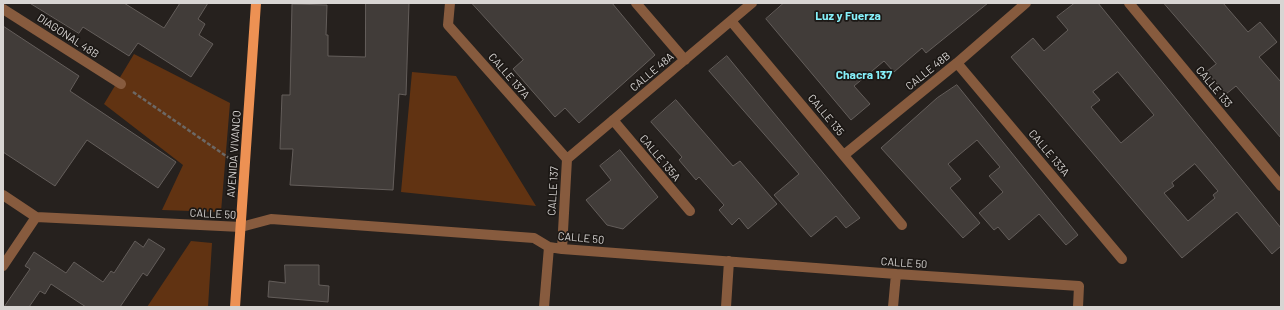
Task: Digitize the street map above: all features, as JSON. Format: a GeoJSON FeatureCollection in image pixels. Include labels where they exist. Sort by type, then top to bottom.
{"type":"FeatureCollection","features":[{"type":"Feature","properties":{"kind":"main road","name":"AVENIDA VIVANCO"},"geometry":{"type":"LineString","coordinates":[[235,307],[256,3]]}},
{"type":"Feature","properties":{"kind":"street","name":"CALLE 137A"},"geometry":{"type":"LineString","coordinates":[[450,3],[448,25],[567,159]]}},
{"type":"Feature","properties":{"kind":"street"},"geometry":{"type":"LineString","coordinates":[[636,3],[685,60]]}},
{"type":"Feature","properties":{"kind":"street","name":"CALLE 48A"},"geometry":{"type":"LineString","coordinates":[[567,159],[752,3]]}},
{"type":"Feature","properties":{"kind":"street","name":"CALLE 48B"},"geometry":{"type":"LineString","coordinates":[[844,155],[957,63],[1026,3]]}},
{"type":"Feature","properties":{"kind":"street","name":"CALLE 133"},"geometry":{"type":"LineString","coordinates":[[1129,3],[1281,186]]}},
{"type":"Feature","properties":{"kind":"street","name":"DIAGONAL 48B"},"geometry":{"type":"LineString","coordinates":[[3,9],[121,84]]}},
{"type":"Feature","properties":{"kind":"street","name":"CALLE 135"},"geometry":{"type":"LineString","coordinates":[[731,21],[902,225]]}},
{"type":"Feature","properties":{"kind":"street","name":"CALLE 133A"},"geometry":{"type":"LineString","coordinates":[[957,63],[1122,259]]}},
{"type":"Feature","properties":{"kind":"street","name":"CALLE 135A"},"geometry":{"type":"LineString","coordinates":[[613,120],[690,211]]}},
{"type":"Feature","properties":{"kind":"street","name":"CALLE 137"},"geometry":{"type":"LineString","coordinates":[[562,249],[567,159]]}},
{"type":"Feature","properties":{"kind":"street"},"geometry":{"type":"LineString","coordinates":[[3,195],[36,217],[3,266]]}},
{"type":"Feature","properties":{"kind":"street","name":"CALLE 50"},"geometry":{"type":"LineString","coordinates":[[36,217],[241,227],[271,219],[534,238],[549,247],[562,249],[1079,286],[1078,307]]}},
{"type":"Feature","properties":{"kind":"street"},"geometry":{"type":"LineString","coordinates":[[544,307],[549,247]]}},
{"type":"Feature","properties":{"kind":"street"},"geometry":{"type":"LineString","coordinates":[[726,307],[729,261]]}},
{"type":"Feature","properties":{"kind":"street"},"geometry":{"type":"LineString","coordinates":[[893,307],[896,274]]}},
{"type":"Feature","properties":{"kind":"path"},"geometry":{"type":"LineString","coordinates":[[121,84],[245,169]]}},
{"type":"Feature","properties":{"kind":"shaded area"},"geometry":{"type":"Polygon","coordinates":[[[134,54],[230,103],[221,212],[162,210],[183,165],[104,104],[134,54]]]}},
{"type":"Feature","properties":{"kind":"shaded area"},"geometry":{"type":"Polygon","coordinates":[[[412,72],[456,76],[536,206],[401,192],[412,72]]]}},
{"type":"Feature","properties":{"kind":"shaded area"},"geometry":{"type":"Polygon","coordinates":[[[191,241],[212,243],[208,307],[147,307],[191,241]]]}},
{"type":"Feature","properties":{"kind":"building"},"geometry":{"type":"Polygon","coordinates":[[[30,3],[124,3],[164,28],[180,3],[208,3],[198,19],[205,24],[199,35],[213,44],[191,77],[138,43],[129,56],[83,27],[79,33],[30,3]]]}},
{"type":"Feature","properties":{"kind":"building"},"geometry":{"type":"Polygon","coordinates":[[[366,3],[409,3],[406,95],[399,94],[393,190],[290,185],[293,149],[280,149],[282,95],[290,95],[292,4],[327,5],[326,35],[328,35],[328,56],[365,57],[366,3]]]}},
{"type":"Feature","properties":{"kind":"building"},"geometry":{"type":"Polygon","coordinates":[[[472,3],[612,3],[655,55],[579,123],[565,108],[555,117],[513,69],[523,60],[472,3]]]}},
{"type":"Feature","properties":{"kind":"building"},"geometry":{"type":"Polygon","coordinates":[[[784,3],[988,3],[926,53],[922,48],[894,72],[884,61],[854,86],[870,104],[851,120],[766,19],[784,3]]]}},
{"type":"Feature","properties":{"kind":"building"},"geometry":{"type":"Polygon","coordinates":[[[1075,3],[1098,3],[1281,228],[1281,246],[1272,254],[1237,212],[1182,258],[1011,57],[1033,38],[1044,51],[1068,30],[1057,17],[1075,3]],[[1118,72],[1093,92],[1100,100],[1091,107],[1121,143],[1154,115],[1118,72]],[[1195,164],[1172,183],[1174,186],[1164,193],[1188,221],[1215,198],[1213,195],[1218,191],[1195,164]]]}},
{"type":"Feature","properties":{"kind":"building"},"geometry":{"type":"Polygon","coordinates":[[[1164,3],[1223,3],[1248,32],[1260,22],[1277,42],[1259,57],[1281,82],[1281,138],[1236,86],[1226,94],[1206,72],[1216,64],[1164,3]]]}},
{"type":"Feature","properties":{"kind":"building"},"geometry":{"type":"Polygon","coordinates":[[[3,26],[79,76],[70,91],[176,162],[158,188],[87,140],[55,186],[3,152],[3,26]]]}},
{"type":"Feature","properties":{"kind":"building"},"geometry":{"type":"Polygon","coordinates":[[[727,56],[860,218],[846,228],[836,216],[811,237],[774,195],[799,174],[709,71],[727,56]]]}},
{"type":"Feature","properties":{"kind":"building"},"geometry":{"type":"Polygon","coordinates":[[[957,85],[1078,235],[1066,245],[1039,214],[1009,240],[998,227],[994,230],[979,213],[1003,192],[989,176],[1000,167],[977,140],[948,164],[961,179],[950,188],[980,223],[963,238],[881,148],[937,98],[957,85]]]}},
{"type":"Feature","properties":{"kind":"building"},"geometry":{"type":"Polygon","coordinates":[[[676,100],[733,166],[740,161],[777,204],[748,229],[739,218],[732,225],[719,210],[724,205],[699,177],[696,180],[679,160],[682,157],[651,122],[676,100]]]}},
{"type":"Feature","properties":{"kind":"building"},"geometry":{"type":"Polygon","coordinates":[[[620,150],[658,197],[623,229],[607,225],[586,200],[611,180],[600,166],[620,150]]]}},
{"type":"Feature","properties":{"kind":"building"},"geometry":{"type":"Polygon","coordinates":[[[149,239],[165,249],[147,276],[143,273],[120,307],[86,307],[51,284],[45,294],[40,291],[29,307],[4,307],[30,269],[25,266],[34,252],[66,273],[74,262],[103,282],[111,271],[114,273],[135,241],[143,247],[149,239]]]}},
{"type":"Feature","properties":{"kind":"building"},"geometry":{"type":"Polygon","coordinates":[[[285,265],[319,265],[319,285],[329,286],[328,302],[268,297],[269,281],[285,283],[285,265]]]}},
{"type":"Feature","properties":{"kind":"district","name":"Luz y Fuerza"},"geometry":{"type":"Point","coordinates":[848,16]}},
{"type":"Feature","properties":{"kind":"district","name":"Chacra 137"},"geometry":{"type":"Point","coordinates":[864,75]}}]}
